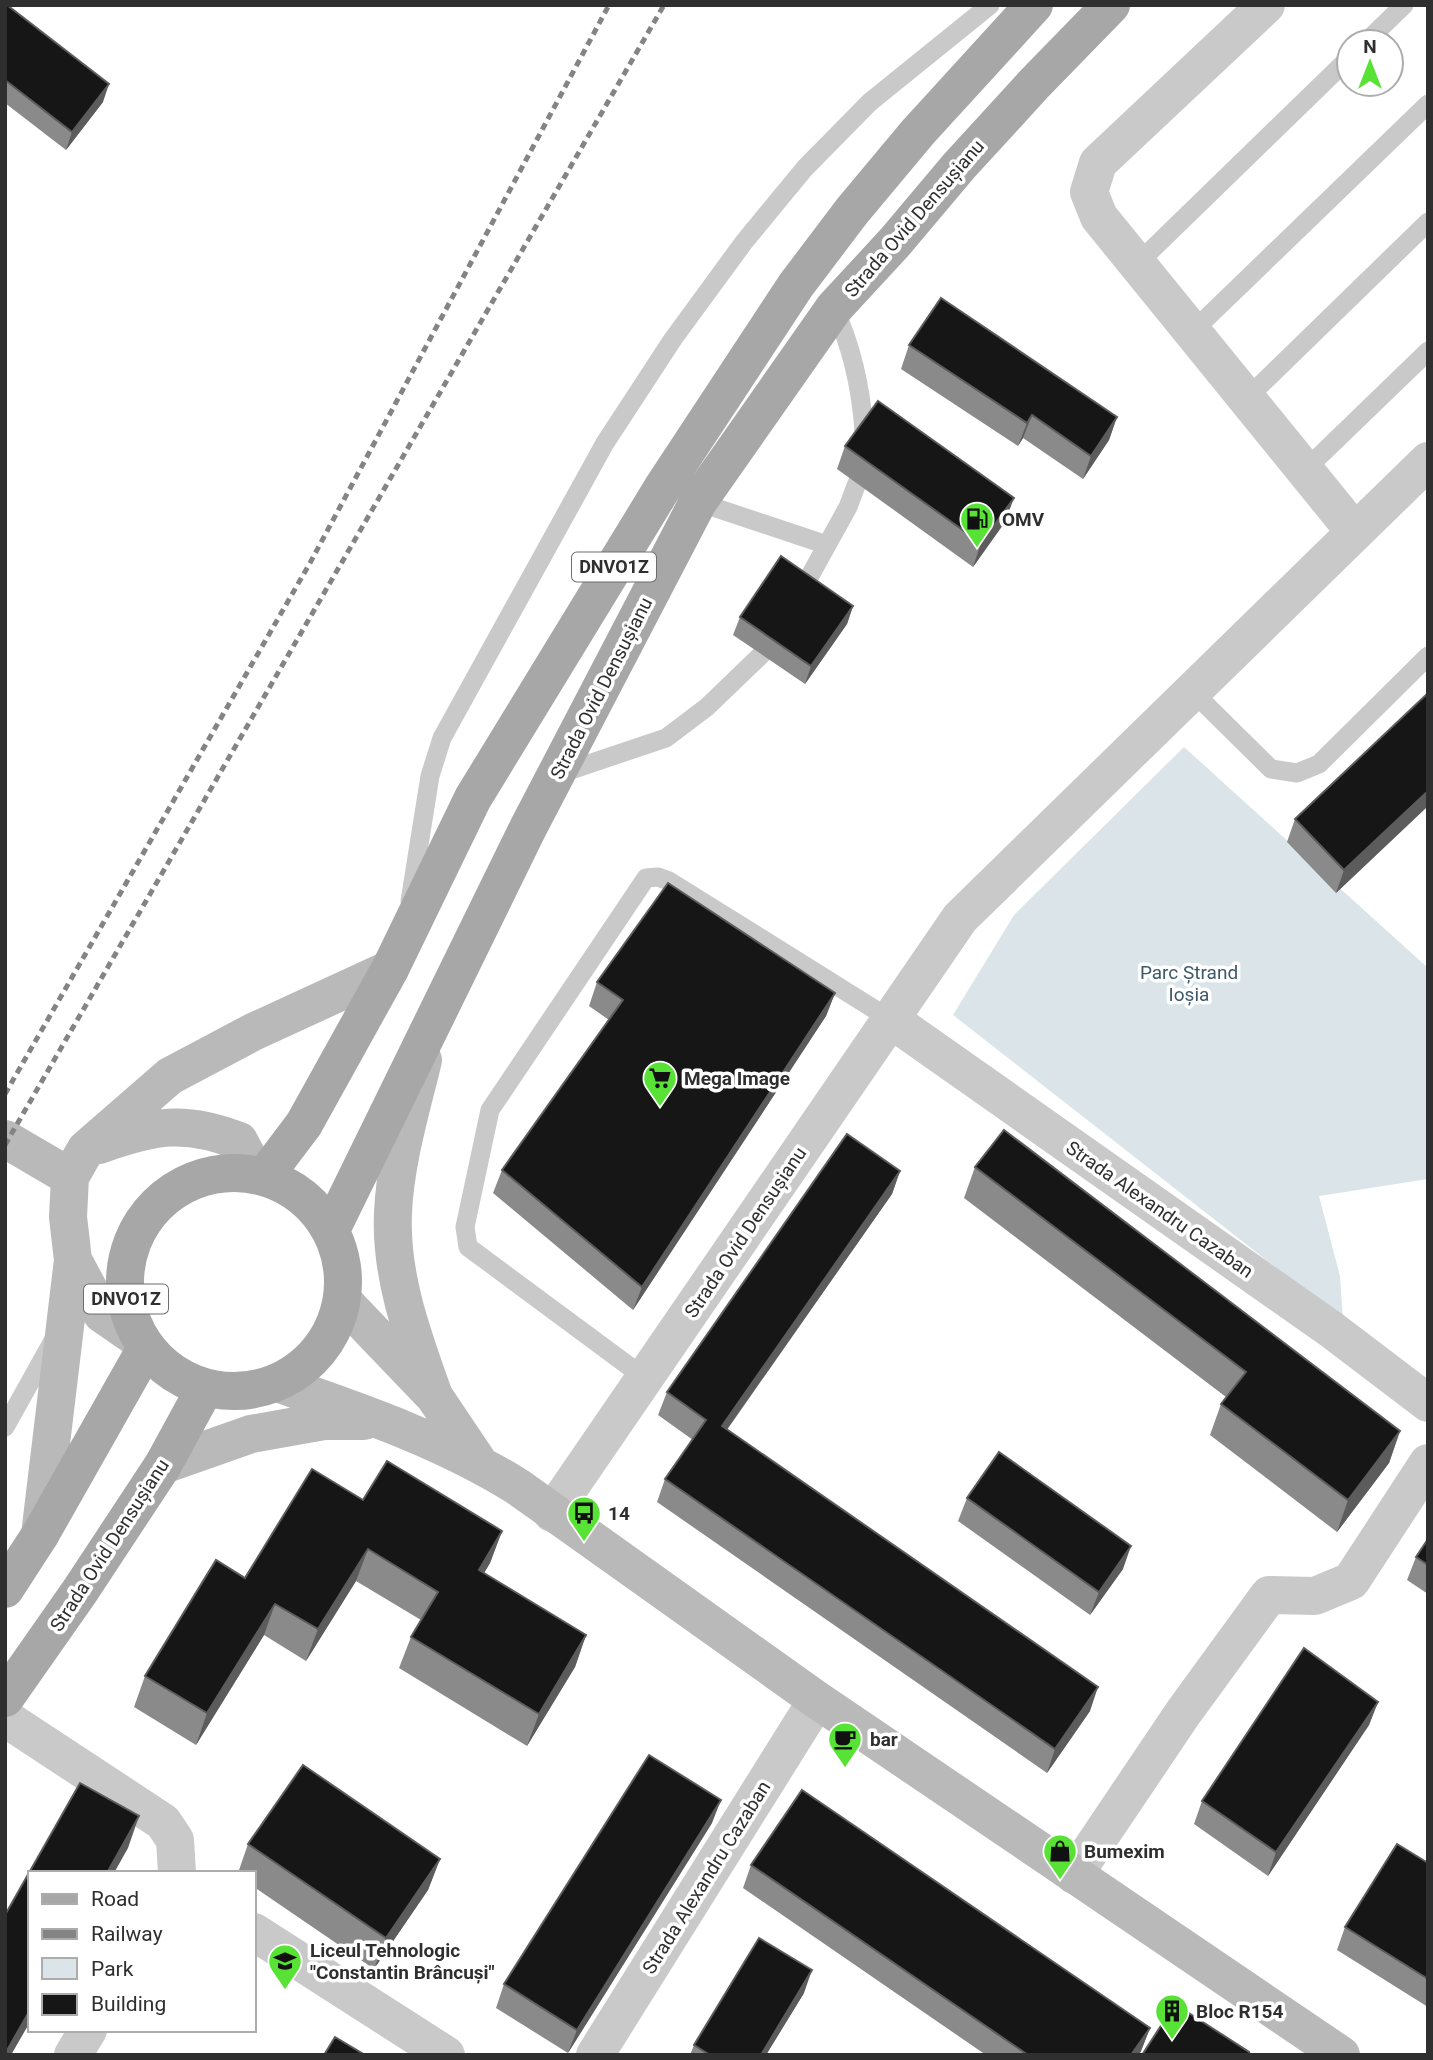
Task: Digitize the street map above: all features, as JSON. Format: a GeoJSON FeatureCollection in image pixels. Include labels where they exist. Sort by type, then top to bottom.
{"type":"FeatureCollection","features":[{"type":"Feature","properties":{"kind":"main road","name":"DNVO1Z"},"geometry":{"type":"LineString","coordinates":[[261,1176],[304,1124],[396,957],[473,798],[663,487],[796,285],[852,211],[918,132],[1034,5]]}},
{"type":"Feature","properties":{"kind":"main road","name":"Strada Ovid Densușianu"},"geometry":{"type":"LineString","coordinates":[[331,1230],[432,1021],[556,775],[698,502],[834,308],[895,242],[959,166],[1111,5]]}},
{"type":"Feature","properties":{"kind":"main road","name":"DNVO1Z"},"geometry":{"type":"LineString","coordinates":[[229,1172],[261,1176],[291,1188],[314,1206],[331,1230],[342,1264],[342,1301],[330,1335],[308,1363],[277,1383],[242,1392],[205,1388],[173,1373],[144,1345],[129,1315],[124,1287],[127,1258],[136,1231],[153,1208],[175,1190],[200,1177],[229,1172]]}},
{"type":"Feature","properties":{"kind":"main road"},"geometry":{"type":"LineString","coordinates":[[5,1590],[40,1535],[144,1345]]}},
{"type":"Feature","properties":{"kind":"main road","name":"Strada Ovid Densușianu"},"geometry":{"type":"LineString","coordinates":[[5,1698],[163,1465],[205,1388]]}},
{"type":"Feature","properties":{"kind":"street"},"geometry":{"type":"LineString","coordinates":[[1266,5],[1098,163],[1089,192],[1099,217],[1355,532]]}},
{"type":"Feature","properties":{"kind":"street","name":"Strada Ovid Densușianu"},"geometry":{"type":"LineString","coordinates":[[552,1513],[960,918],[1428,461]]}},
{"type":"Feature","properties":{"kind":"street"},"geometry":{"type":"LineString","coordinates":[[40,1535],[73,1260],[68,1217],[78,1163],[170,1076],[396,957]]}},
{"type":"Feature","properties":{"kind":"street","name":"Strada Alexandru Cazaban"},"geometry":{"type":"LineString","coordinates":[[890,1019],[1332,1330],[1428,1403]]}},
{"type":"Feature","properties":{"kind":"street"},"geometry":{"type":"LineString","coordinates":[[432,1021],[411,1111],[393,1213],[395,1258],[402,1295],[434,1396]]}},
{"type":"Feature","properties":{"kind":"street"},"geometry":{"type":"LineString","coordinates":[[5,1139],[78,1163],[141,1130],[177,1127],[209,1130],[239,1141],[261,1176]]}},
{"type":"Feature","properties":{"kind":"street"},"geometry":{"type":"LineString","coordinates":[[73,1260],[102,1314],[144,1345]]}},
{"type":"Feature","properties":{"kind":"street"},"geometry":{"type":"LineString","coordinates":[[342,1301],[434,1396],[479,1463]]}},
{"type":"Feature","properties":{"kind":"street"},"geometry":{"type":"LineString","coordinates":[[277,1383],[384,1420],[479,1463],[817,1700],[1341,2055]]}},
{"type":"Feature","properties":{"kind":"street"},"geometry":{"type":"LineString","coordinates":[[163,1465],[251,1434],[324,1421],[384,1420]]}},
{"type":"Feature","properties":{"kind":"street"},"geometry":{"type":"LineString","coordinates":[[1074,1875],[1183,1713],[1269,1595],[1315,1596],[1352,1581],[1428,1463]]}},
{"type":"Feature","properties":{"kind":"street","name":"Strada Alexandru Cazaban"},"geometry":{"type":"LineString","coordinates":[[595,2055],[817,1700]]}},
{"type":"Feature","properties":{"kind":"street"},"geometry":{"type":"LineString","coordinates":[[5,1718],[163,1822],[175,1840],[177,1871]]}},
{"type":"Feature","properties":{"kind":"street"},"geometry":{"type":"LineString","coordinates":[[256,1933],[446,2055]]}},
{"type":"Feature","properties":{"kind":"street"},"geometry":{"type":"LineString","coordinates":[[73,2055],[87,2032]]}},
{"type":"Feature","properties":{"kind":"lane"},"geometry":{"type":"LineString","coordinates":[[396,957],[430,776],[442,737],[606,443],[673,340],[744,242],[805,168],[870,102],[990,5]]}},
{"type":"Feature","properties":{"kind":"lane"},"geometry":{"type":"LineString","coordinates":[[1380,28],[1404,5]]}},
{"type":"Feature","properties":{"kind":"lane"},"geometry":{"type":"LineString","coordinates":[[1137,264],[1335,72]]}},
{"type":"Feature","properties":{"kind":"lane"},"geometry":{"type":"LineString","coordinates":[[1192,332],[1428,104]]}},
{"type":"Feature","properties":{"kind":"lane"},"geometry":{"type":"LineString","coordinates":[[1246,399],[1428,222]]}},
{"type":"Feature","properties":{"kind":"lane"},"geometry":{"type":"LineString","coordinates":[[834,308],[848,340],[862,404],[864,430]]}},
{"type":"Feature","properties":{"kind":"lane"},"geometry":{"type":"LineString","coordinates":[[1305,470],[1428,351]]}},
{"type":"Feature","properties":{"kind":"lane"},"geometry":{"type":"LineString","coordinates":[[801,592],[848,507],[857,483]]}},
{"type":"Feature","properties":{"kind":"lane"},"geometry":{"type":"LineString","coordinates":[[698,502],[827,545]]}},
{"type":"Feature","properties":{"kind":"lane"},"geometry":{"type":"LineString","coordinates":[[556,775],[666,737],[707,707],[762,654]]}},
{"type":"Feature","properties":{"kind":"lane"},"geometry":{"type":"LineString","coordinates":[[1181,700],[1271,769],[1297,773],[1319,764],[1428,656]]}},
{"type":"Feature","properties":{"kind":"lane"},"geometry":{"type":"LineString","coordinates":[[645,1378],[468,1247],[465,1227],[489,1110],[630,901],[646,878],[658,877],[669,881],[890,1019]]}},
{"type":"Feature","properties":{"kind":"lane"},"geometry":{"type":"LineString","coordinates":[[5,1427],[66,1318]]}},
{"type":"Feature","properties":{"kind":"green space","name":"Parc Ștrand Ioșia"},"geometry":{"type":"Polygon","coordinates":[[[1184,747],[1428,968],[1428,1179],[1319,1196],[1340,1276],[1343,1320],[953,1015],[1014,915],[1184,747]]]}},
{"type":"Feature","properties":{"kind":"building"},"geometry":{"type":"Polygon","coordinates":[[[5,5],[109,84],[72,132],[5,80],[5,5]]]}},
{"type":"Feature","properties":{"kind":"building"},"geometry":{"type":"Polygon","coordinates":[[[941,298],[1117,417],[1091,456],[1032,415],[1027,423],[909,345],[941,298]]]}},
{"type":"Feature","properties":{"kind":"building"},"geometry":{"type":"Polygon","coordinates":[[[878,401],[1014,498],[981,543],[845,446],[878,401]]]}},
{"type":"Feature","properties":{"kind":"building"},"geometry":{"type":"Polygon","coordinates":[[[781,556],[853,606],[811,666],[740,617],[781,556]]]}},
{"type":"Feature","properties":{"kind":"building"},"geometry":{"type":"Polygon","coordinates":[[[1428,693],[1428,791],[1344,870],[1295,819],[1428,693]]]}},
{"type":"Feature","properties":{"kind":"building","name":"Mega Image"},"geometry":{"type":"Polygon","coordinates":[[[668,883],[835,993],[642,1287],[502,1170],[623,1000],[597,982],[668,883]]]}},
{"type":"Feature","properties":{"kind":"building"},"geometry":{"type":"Polygon","coordinates":[[[1004,1130],[1400,1431],[1348,1500],[1221,1404],[1246,1372],[975,1167],[1004,1130]]]}},
{"type":"Feature","properties":{"kind":"building"},"geometry":{"type":"Polygon","coordinates":[[[847,1134],[900,1171],[722,1426],[1098,1687],[1055,1749],[665,1479],[706,1420],[667,1392],[847,1134]]]}},
{"type":"Feature","properties":{"kind":"building"},"geometry":{"type":"Polygon","coordinates":[[[999,1452],[1131,1546],[1099,1592],[967,1498],[999,1452]]]}},
{"type":"Feature","properties":{"kind":"building"},"geometry":{"type":"Polygon","coordinates":[[[387,1461],[502,1531],[479,1570],[586,1635],[539,1714],[411,1637],[438,1592],[368,1549],[318,1629],[275,1604],[207,1713],[145,1676],[216,1560],[245,1578],[312,1469],[363,1500],[387,1461]]]}},
{"type":"Feature","properties":{"kind":"building"},"geometry":{"type":"Polygon","coordinates":[[[1428,1539],[1428,1565],[1416,1557],[1428,1539]]]}},
{"type":"Feature","properties":{"kind":"building"},"geometry":{"type":"Polygon","coordinates":[[[1304,1648],[1378,1702],[1276,1852],[1202,1801],[1304,1648]]]}},
{"type":"Feature","properties":{"kind":"building"},"geometry":{"type":"Polygon","coordinates":[[[649,1755],[721,1800],[577,2030],[504,1984],[649,1755]]]}},
{"type":"Feature","properties":{"kind":"building"},"geometry":{"type":"Polygon","coordinates":[[[303,1765],[440,1859],[386,1938],[248,1844],[303,1765]]]}},
{"type":"Feature","properties":{"kind":"building"},"geometry":{"type":"Polygon","coordinates":[[[80,1783],[139,1816],[108,1871],[30,1871],[80,1783]]]}},
{"type":"Feature","properties":{"kind":"building"},"geometry":{"type":"Polygon","coordinates":[[[802,1790],[1150,2028],[1131,2055],[1028,2055],[751,1865],[802,1790]]]}},
{"type":"Feature","properties":{"kind":"building"},"geometry":{"type":"Polygon","coordinates":[[[1397,1844],[1428,1863],[1428,1979],[1345,1927],[1397,1844]]]}},
{"type":"Feature","properties":{"kind":"building"},"geometry":{"type":"Polygon","coordinates":[[[28,1875],[28,2014],[5,2054],[5,1915],[28,1875]]]}},
{"type":"Feature","properties":{"kind":"building"},"geometry":{"type":"Polygon","coordinates":[[[759,1938],[812,1970],[761,2055],[710,2055],[694,2045],[759,1938]]]}},
{"type":"Feature","properties":{"kind":"building"},"geometry":{"type":"Polygon","coordinates":[[[1175,2004],[1249,2052],[1250,2055],[1142,2055],[1175,2004]]]}},
{"type":"Feature","properties":{"kind":"building"},"geometry":{"type":"Polygon","coordinates":[[[335,2037],[365,2055],[324,2055],[335,2037]]]}},
{"type":"Feature","properties":{"kind":"railway"},"geometry":{"type":"LineString","coordinates":[[5,1094],[310,563],[609,5]]}},
{"type":"Feature","properties":{"kind":"railway"},"geometry":{"type":"LineString","coordinates":[[5,1145],[664,5]]}},
{"type":"Feature","properties":{"kind":"place","name":"OMV"},"geometry":{"type":"Point","coordinates":[977,549]}},
{"type":"Feature","properties":{"kind":"place","name":"Mega Image"},"geometry":{"type":"Point","coordinates":[660,1108]}},
{"type":"Feature","properties":{"kind":"place","name":"14"},"geometry":{"type":"Point","coordinates":[584,1543]}},
{"type":"Feature","properties":{"kind":"place","name":"bar"},"geometry":{"type":"Point","coordinates":[845,1769]}},
{"type":"Feature","properties":{"kind":"place","name":"Bumexim"},"geometry":{"type":"Point","coordinates":[1060,1881]}},
{"type":"Feature","properties":{"kind":"place","name":"Liceul Tehnologic \"Constantin Brâncuși\""},"geometry":{"type":"Point","coordinates":[285,1991]}},
{"type":"Feature","properties":{"kind":"place","name":"Bloc R154"},"geometry":{"type":"Point","coordinates":[1172,2041]}}]}
